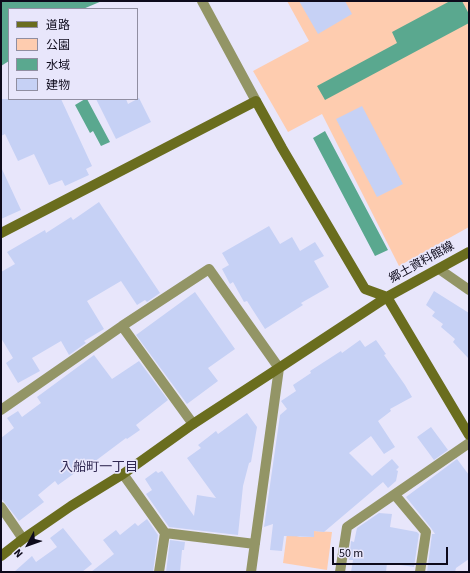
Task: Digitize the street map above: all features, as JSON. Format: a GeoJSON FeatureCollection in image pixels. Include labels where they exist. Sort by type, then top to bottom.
{"type":"FeatureCollection","features":[{"type":"Feature","properties":{"kind":"street"},"geometry":{"type":"LineString","coordinates":[[202,1],[282,148],[364,289],[387,297],[469,435]]}},
{"type":"Feature","properties":{"kind":"street"},"geometry":{"type":"LineString","coordinates":[[1,233],[256,101]]}},
{"type":"Feature","properties":{"kind":"street","name":"郷土資料館線"},"geometry":{"type":"LineString","coordinates":[[1,556],[71,506],[123,474],[193,424],[387,297],[469,252]]}},
{"type":"Feature","properties":{"kind":"street"},"geometry":{"type":"LineString","coordinates":[[1,410],[122,326],[209,269],[279,368],[251,572]]}},
{"type":"Feature","properties":{"kind":"street"},"geometry":{"type":"LineString","coordinates":[[439,269],[469,290]]}},
{"type":"Feature","properties":{"kind":"street"},"geometry":{"type":"LineString","coordinates":[[122,326],[193,424]]}},
{"type":"Feature","properties":{"kind":"street"},"geometry":{"type":"LineString","coordinates":[[340,572],[347,527],[469,444]]}},
{"type":"Feature","properties":{"kind":"street"},"geometry":{"type":"LineString","coordinates":[[123,474],[165,532],[160,572]]}},
{"type":"Feature","properties":{"kind":"street"},"geometry":{"type":"LineString","coordinates":[[395,495],[426,532],[420,572]]}},
{"type":"Feature","properties":{"kind":"street"},"geometry":{"type":"LineString","coordinates":[[1,507],[23,539]]}},
{"type":"Feature","properties":{"kind":"street"},"geometry":{"type":"LineString","coordinates":[[165,532],[255,544]]}},
{"type":"Feature","properties":{"kind":"green space"},"geometry":{"type":"Polygon","coordinates":[[[287,1],[469,1],[469,227],[399,266],[322,114],[288,132],[253,71],[309,41],[287,1]]]}},
{"type":"Feature","properties":{"kind":"green space"},"geometry":{"type":"Polygon","coordinates":[[[314,531],[332,532],[327,570],[283,563],[287,533],[300,537],[313,537],[314,531]]]}},
{"type":"Feature","properties":{"kind":"water"},"geometry":{"type":"Polygon","coordinates":[[[1,1],[102,1],[85,8],[8,8],[8,62],[1,66],[1,1]]]}},
{"type":"Feature","properties":{"kind":"water"},"geometry":{"type":"Polygon","coordinates":[[[450,1],[462,1],[469,14],[469,23],[325,100],[317,86],[397,43],[392,32],[450,1]]]}},
{"type":"Feature","properties":{"kind":"water"},"geometry":{"type":"Polygon","coordinates":[[[83,100],[88,100],[110,142],[101,146],[93,131],[90,133],[75,105],[83,100]]]}},
{"type":"Feature","properties":{"kind":"water"},"geometry":{"type":"Polygon","coordinates":[[[325,131],[388,250],[375,256],[313,138],[325,131]]]}},
{"type":"Feature","properties":{"kind":"building"},"geometry":{"type":"Polygon","coordinates":[[[299,1],[345,1],[352,14],[318,34],[299,1]]]}},
{"type":"Feature","properties":{"kind":"building"},"geometry":{"type":"Polygon","coordinates":[[[1,99],[61,100],[92,166],[86,169],[89,175],[65,186],[62,180],[49,185],[34,154],[18,161],[5,134],[1,136],[1,99]]]}},
{"type":"Feature","properties":{"kind":"building"},"geometry":{"type":"Polygon","coordinates":[[[138,99],[151,122],[116,139],[96,100],[126,100],[128,104],[138,100],[138,99]]]}},
{"type":"Feature","properties":{"kind":"building"},"geometry":{"type":"Polygon","coordinates":[[[362,106],[403,184],[377,197],[336,119],[362,106]]]}},
{"type":"Feature","properties":{"kind":"building"},"geometry":{"type":"Polygon","coordinates":[[[1,167],[21,210],[1,219],[1,167]]]}},
{"type":"Feature","properties":{"kind":"building"},"geometry":{"type":"Polygon","coordinates":[[[99,202],[160,293],[147,302],[145,300],[137,305],[121,281],[87,301],[104,329],[84,341],[86,343],[69,355],[61,341],[32,358],[40,371],[18,383],[6,363],[13,358],[1,338],[1,272],[15,264],[7,252],[45,230],[46,233],[71,217],[73,220],[99,202]]]}},
{"type":"Feature","properties":{"kind":"building"},"geometry":{"type":"Polygon","coordinates":[[[269,226],[280,244],[292,237],[300,251],[315,242],[324,256],[314,261],[329,287],[301,303],[303,305],[265,329],[247,301],[244,302],[233,282],[230,284],[222,269],[229,265],[222,253],[269,226]]]}},
{"type":"Feature","properties":{"kind":"building"},"geometry":{"type":"Polygon","coordinates":[[[434,291],[469,313],[469,359],[453,342],[455,339],[441,327],[443,324],[432,316],[435,312],[426,305],[434,291]]]}},
{"type":"Feature","properties":{"kind":"building"},"geometry":{"type":"Polygon","coordinates":[[[195,292],[235,349],[208,368],[218,381],[187,404],[136,335],[195,292]]]}},
{"type":"Feature","properties":{"kind":"building"},"geometry":{"type":"Polygon","coordinates":[[[360,340],[365,347],[376,340],[386,354],[384,355],[412,397],[390,409],[391,411],[378,421],[395,447],[384,454],[371,436],[349,453],[372,476],[392,459],[399,467],[396,470],[398,471],[396,481],[388,488],[383,482],[324,532],[314,531],[314,537],[284,536],[282,551],[270,550],[273,524],[264,527],[280,415],[287,409],[281,401],[296,391],[293,385],[311,373],[310,371],[341,351],[342,353],[360,340]]]}},
{"type":"Feature","properties":{"kind":"building"},"geometry":{"type":"Polygon","coordinates":[[[94,355],[112,379],[139,361],[168,400],[136,425],[140,430],[127,439],[126,438],[94,462],[93,460],[58,485],[55,481],[38,495],[44,502],[19,521],[1,498],[1,438],[14,428],[7,418],[18,411],[22,417],[41,403],[37,397],[94,355]]]}},
{"type":"Feature","properties":{"kind":"building"},"geometry":{"type":"Polygon","coordinates":[[[247,413],[257,427],[251,462],[249,463],[243,486],[238,535],[169,527],[146,494],[152,490],[145,479],[156,471],[158,473],[162,471],[194,516],[197,495],[216,498],[187,458],[201,448],[198,445],[216,431],[218,434],[247,413]]]}},
{"type":"Feature","properties":{"kind":"building"},"geometry":{"type":"Polygon","coordinates":[[[431,427],[448,450],[434,460],[417,437],[431,427]]]}},
{"type":"Feature","properties":{"kind":"building"},"geometry":{"type":"Polygon","coordinates":[[[457,459],[469,475],[469,559],[456,568],[455,572],[427,572],[432,534],[435,534],[406,497],[457,459]]]}},
{"type":"Feature","properties":{"kind":"building"},"geometry":{"type":"Polygon","coordinates":[[[379,513],[392,514],[390,527],[417,532],[419,534],[414,567],[387,563],[386,572],[351,572],[353,560],[349,560],[351,541],[354,542],[357,528],[379,513]]]}},
{"type":"Feature","properties":{"kind":"building"},"geometry":{"type":"Polygon","coordinates":[[[147,519],[158,535],[153,572],[91,572],[114,554],[103,540],[116,530],[120,535],[135,523],[138,526],[147,519]]]}},
{"type":"Feature","properties":{"kind":"building"},"geometry":{"type":"Polygon","coordinates":[[[63,528],[92,564],[82,572],[14,572],[32,556],[36,562],[57,547],[50,538],[63,528]]]}},
{"type":"Feature","properties":{"kind":"building"},"geometry":{"type":"Polygon","coordinates":[[[170,540],[185,542],[184,550],[182,550],[180,572],[166,572],[170,540]]]}},
{"type":"Feature","properties":{"kind":"district","name":"入船町一丁目"},"geometry":{"type":"Point","coordinates":[99,468]}}]}
